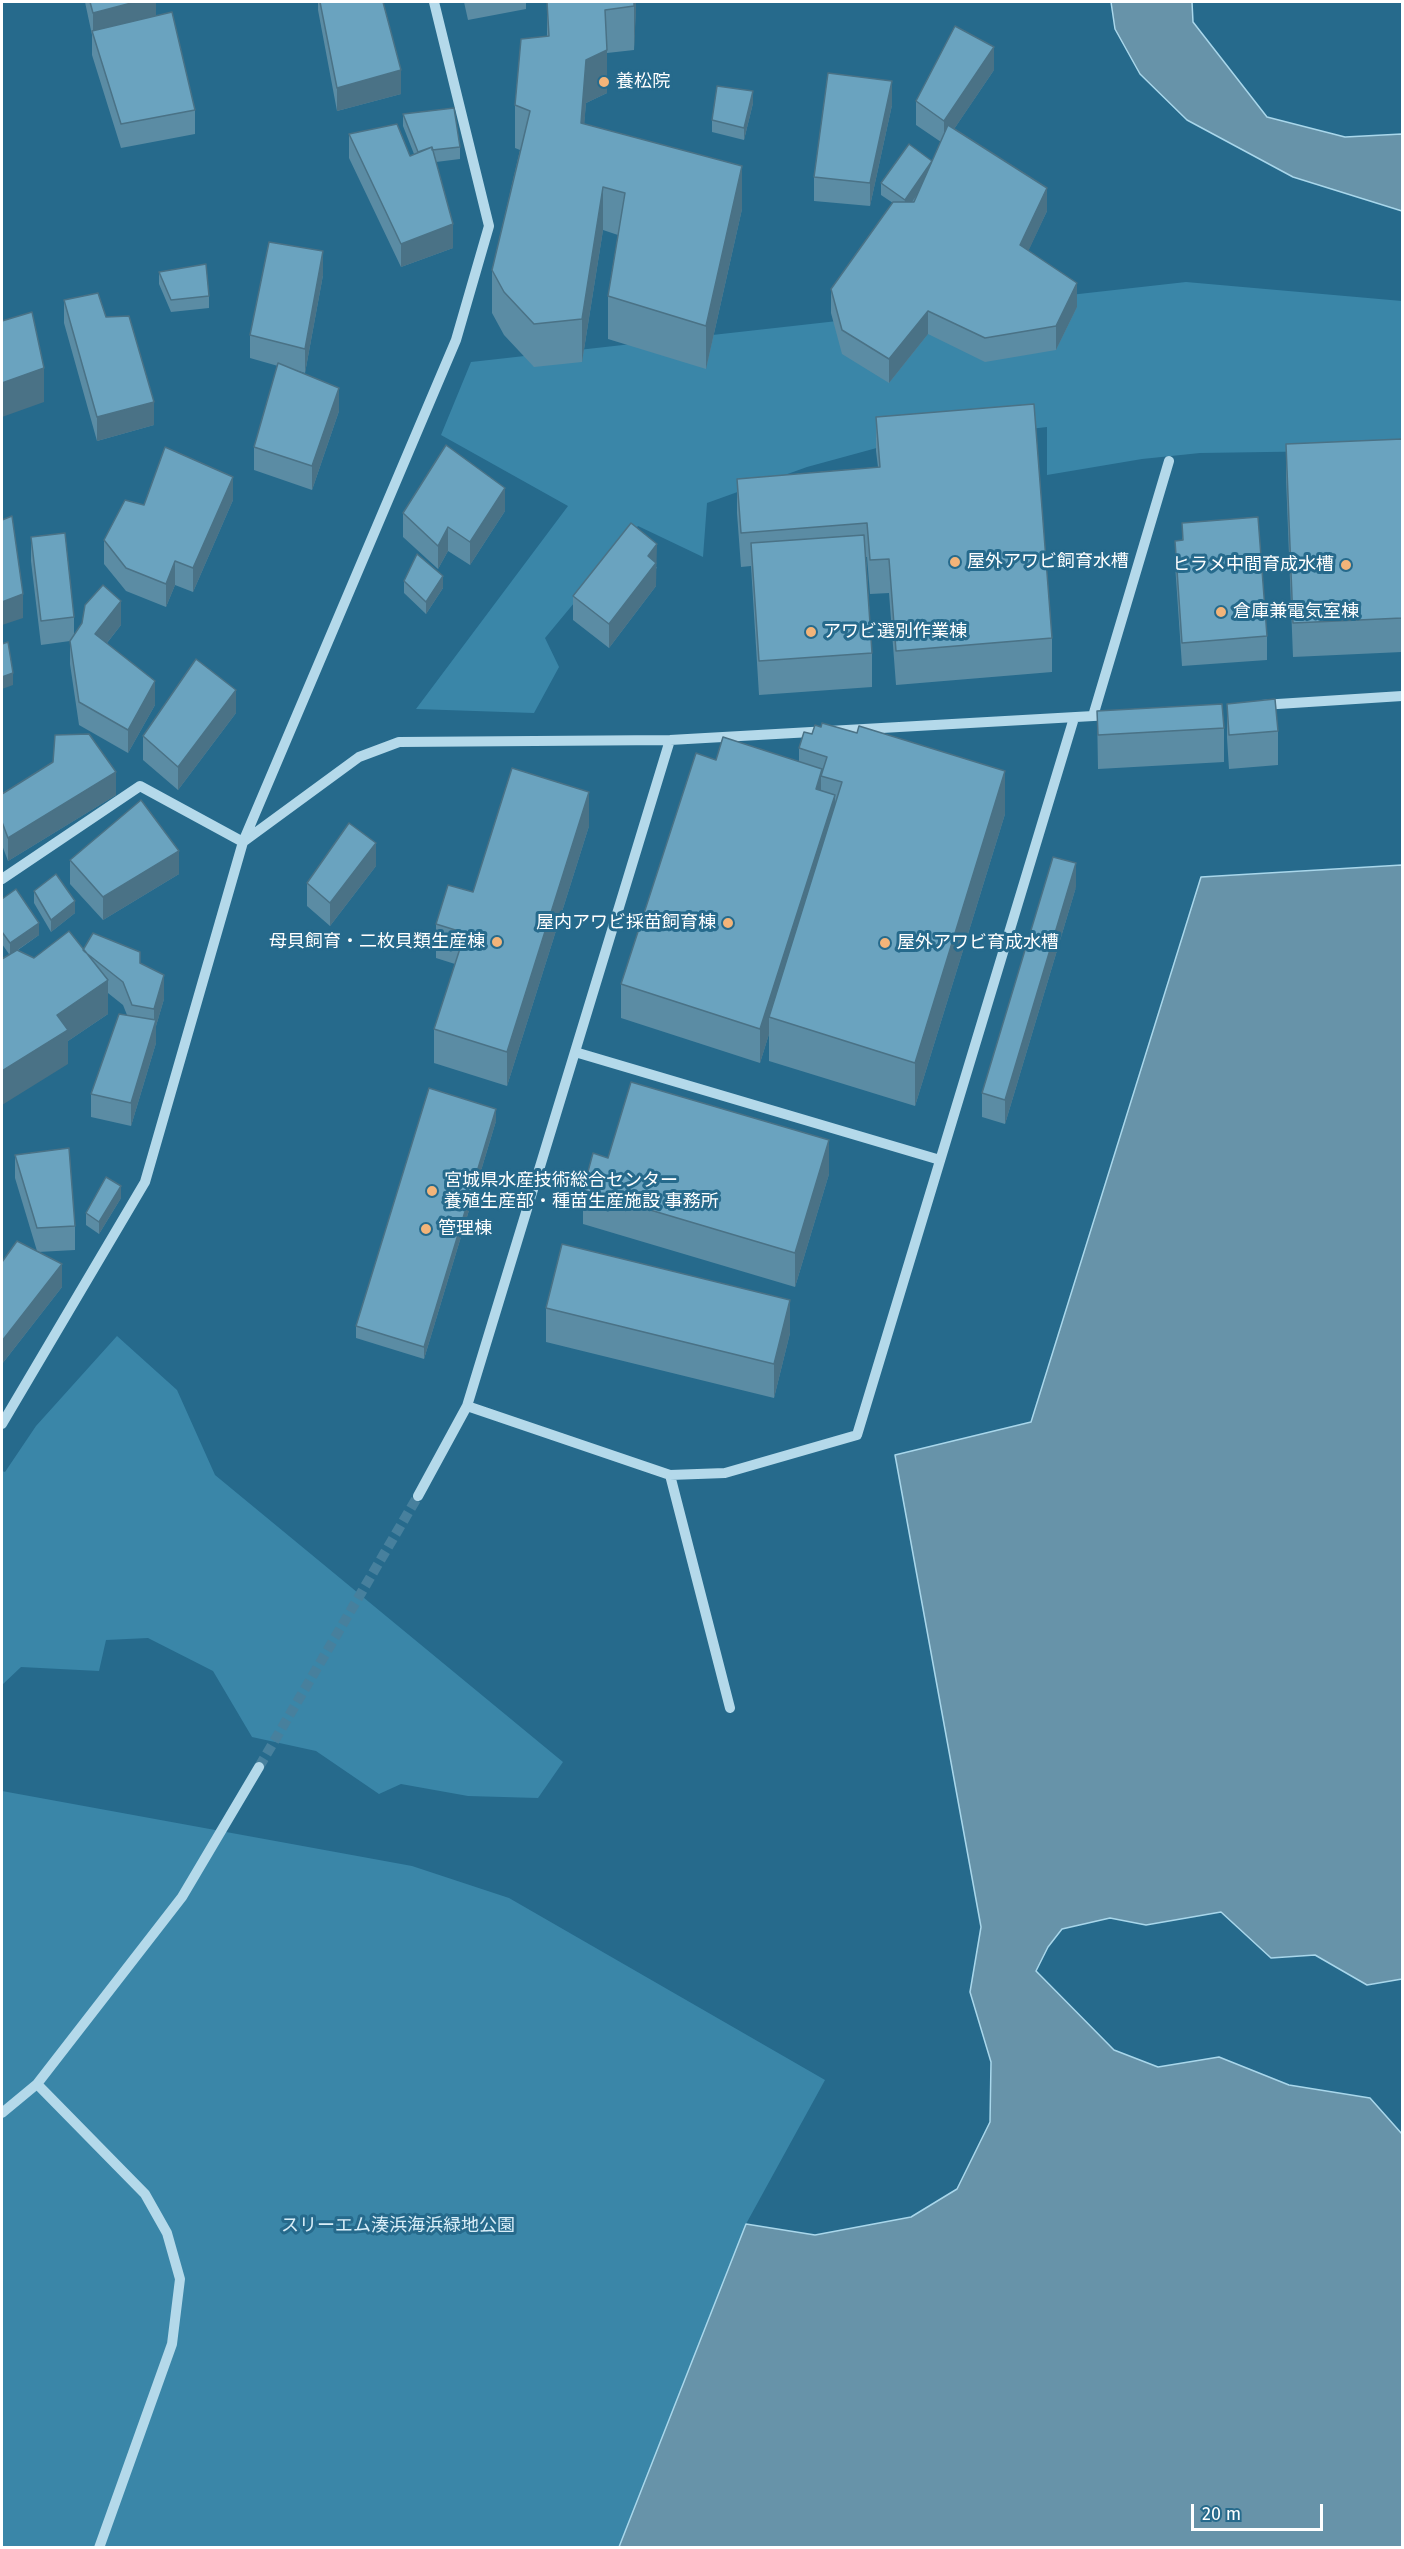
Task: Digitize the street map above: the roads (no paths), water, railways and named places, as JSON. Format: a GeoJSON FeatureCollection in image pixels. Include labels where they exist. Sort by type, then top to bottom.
{"type":"FeatureCollection","features":[{"type":"Feature","properties":{"kind":"street"},"geometry":{"type":"LineString","coordinates":[[2,1424],[145,1182],[243,842],[456,340],[489,226],[434,2]]}},
{"type":"Feature","properties":{"kind":"street"},"geometry":{"type":"LineString","coordinates":[[1093,717],[1169,461]]}},
{"type":"Feature","properties":{"kind":"street"},"geometry":{"type":"LineString","coordinates":[[1248,706],[1402,696]]}},
{"type":"Feature","properties":{"kind":"street"},"geometry":{"type":"LineString","coordinates":[[243,842],[359,757],[399,742],[669,740],[1117,715]]}},
{"type":"Feature","properties":{"kind":"street"},"geometry":{"type":"LineString","coordinates":[[467,1406],[670,1475],[725,1473],[857,1435],[1074,718]]}},
{"type":"Feature","properties":{"kind":"street"},"geometry":{"type":"LineString","coordinates":[[418,1496],[467,1406],[669,740]]}},
{"type":"Feature","properties":{"kind":"street"},"geometry":{"type":"LineString","coordinates":[[2,879],[140,786],[243,842]]}},
{"type":"Feature","properties":{"kind":"street"},"geometry":{"type":"LineString","coordinates":[[575,1052],[940,1160]]}},
{"type":"Feature","properties":{"kind":"street"},"geometry":{"type":"LineString","coordinates":[[670,1475],[730,1708]]}},
{"type":"Feature","properties":{"kind":"street"},"geometry":{"type":"LineString","coordinates":[[2,2113],[37,2084],[182,1897],[259,1767]]}},
{"type":"Feature","properties":{"kind":"street"},"geometry":{"type":"LineString","coordinates":[[37,2084],[145,2194],[167,2233],[180,2280],[172,2344],[99,2547]]}},
{"type":"Feature","properties":{"kind":"tunnel"},"geometry":{"type":"LineString","coordinates":[[259,1767],[418,1496]]}},
{"type":"Feature","properties":{"kind":"place","name":"養松院"},"geometry":{"type":"Point","coordinates":[604,82]}},
{"type":"Feature","properties":{"kind":"place","name":"屋外アワビ飼育水槽"},"geometry":{"type":"Point","coordinates":[955,562]}},
{"type":"Feature","properties":{"kind":"place","name":"ヒラメ中間育成水槽"},"geometry":{"type":"Point","coordinates":[1346,565]}},
{"type":"Feature","properties":{"kind":"place","name":"倉庫兼電気室棟"},"geometry":{"type":"Point","coordinates":[1221,612]}},
{"type":"Feature","properties":{"kind":"place","name":"アワビ選別作業棟"},"geometry":{"type":"Point","coordinates":[811,632]}},
{"type":"Feature","properties":{"kind":"place","name":"屋内アワビ採苗飼育棟"},"geometry":{"type":"Point","coordinates":[728,923]}},
{"type":"Feature","properties":{"kind":"place","name":"母貝飼育・二枚貝類生産棟"},"geometry":{"type":"Point","coordinates":[497,942]}},
{"type":"Feature","properties":{"kind":"place","name":"屋外アワビ育成水槽"},"geometry":{"type":"Point","coordinates":[885,943]}},
{"type":"Feature","properties":{"kind":"place","name":"宮城県水産技術総合センター 養殖生産部・種苗生産施設 事務所"},"geometry":{"type":"Point","coordinates":[432,1191]}},
{"type":"Feature","properties":{"kind":"place","name":"管理棟"},"geometry":{"type":"Point","coordinates":[426,1229]}},
{"type":"Feature","properties":{"kind":"park label","name":"スリーエム湊浜海浜緑地公園"},"geometry":{"type":"Point","coordinates":[398,2226]}}]}
